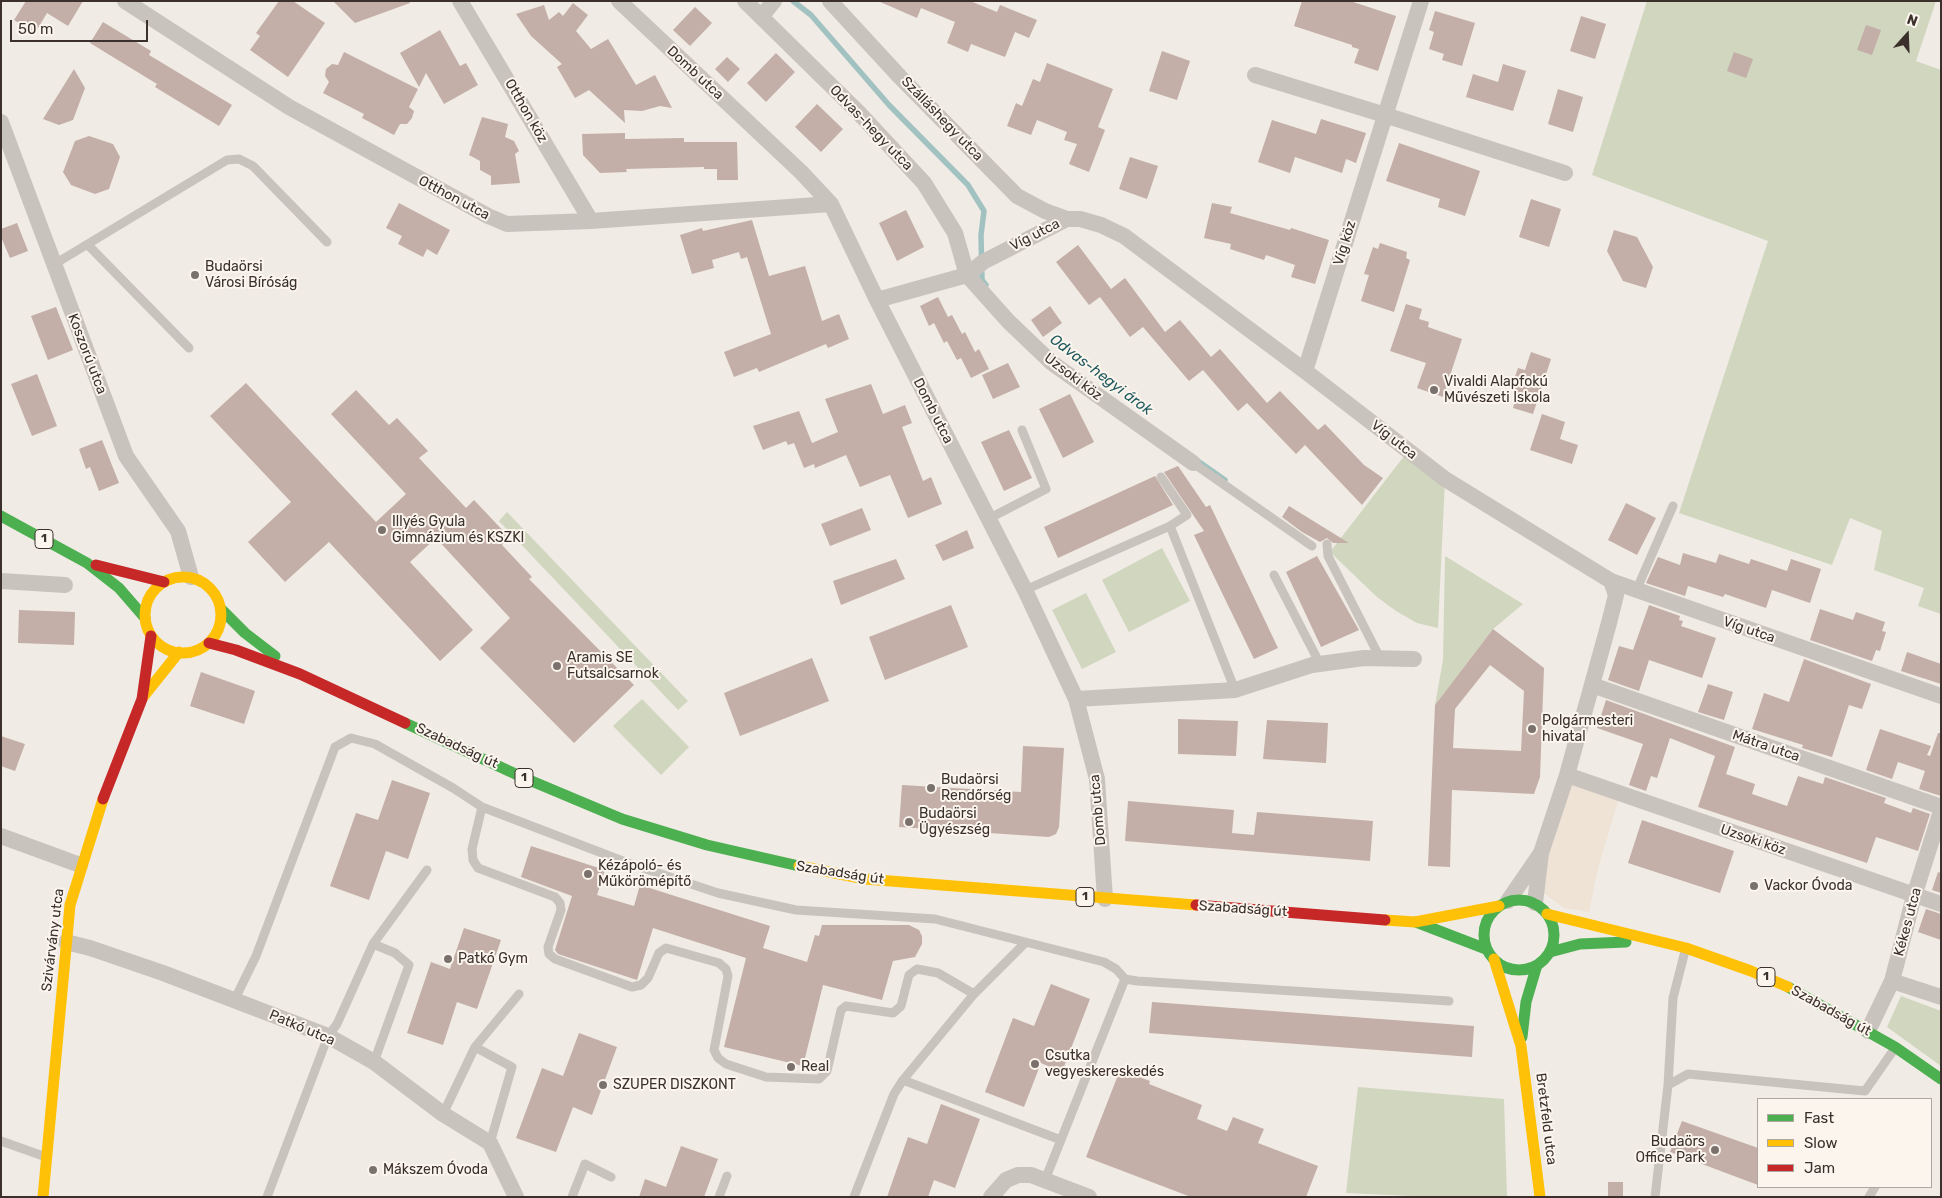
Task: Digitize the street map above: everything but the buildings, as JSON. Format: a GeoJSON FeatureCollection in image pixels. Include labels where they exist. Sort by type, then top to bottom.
{"type":"FeatureCollection","features":[{"type":"Feature","properties":{"kind":"main road","name":"1"},"geometry":{"type":"LineString","coordinates":[[1,516],[87,563],[119,588],[145,618],[151,636]]}},
{"type":"Feature","properties":{"kind":"main road","name":"1"},"geometry":{"type":"LineString","coordinates":[[87,563],[164,582],[172,578],[191,577]]}},
{"type":"Feature","properties":{"kind":"main road","name":"Szabadság út"},"geometry":{"type":"LineString","coordinates":[[191,577],[201,580],[210,588],[221,609],[245,633],[300,674]]}},
{"type":"Feature","properties":{"kind":"main road"},"geometry":{"type":"LineString","coordinates":[[145,618],[146,604],[153,591],[164,582]]}},
{"type":"Feature","properties":{"kind":"main road"},"geometry":{"type":"LineString","coordinates":[[151,636],[162,646],[179,652],[200,649],[209,643],[216,633],[221,609]]}},
{"type":"Feature","properties":{"kind":"main road","name":"Szivárvány utca"},"geometry":{"type":"LineString","coordinates":[[43,1197],[70,905],[80,865],[95,819],[142,699],[151,636]]}},
{"type":"Feature","properties":{"kind":"main road","name":"Szabadság út"},"geometry":{"type":"LineString","coordinates":[[209,643],[236,650],[300,674],[597,810],[698,842],[758,858],[865,879],[1415,922],[1503,904]]}},
{"type":"Feature","properties":{"kind":"main road","name":"Szivárvány utca"},"geometry":{"type":"LineString","coordinates":[[142,699],[179,652]]}},
{"type":"Feature","properties":{"kind":"main road","name":"1"},"geometry":{"type":"LineString","coordinates":[[1503,904],[1524,900],[1541,909]]}},
{"type":"Feature","properties":{"kind":"main road"},"geometry":{"type":"LineString","coordinates":[[1503,904],[1488,918],[1485,926],[1486,949],[1494,959],[1510,969],[1528,969],[1537,965],[1550,952],[1553,944],[1554,928],[1541,909]]}},
{"type":"Feature","properties":{"kind":"main road","name":"Szabadság út"},"geometry":{"type":"LineString","coordinates":[[1541,909],[1657,942],[1686,948],[1751,971],[1787,987],[1868,1031],[1941,1079]]}},
{"type":"Feature","properties":{"kind":"main road","name":"Szabadság út"},"geometry":{"type":"LineString","coordinates":[[1415,922],[1486,949]]}},
{"type":"Feature","properties":{"kind":"main road","name":"Szabadság út"},"geometry":{"type":"LineString","coordinates":[[1550,952],[1580,944],[1657,942]]}},
{"type":"Feature","properties":{"kind":"main road","name":"Bretzfeld utca"},"geometry":{"type":"LineString","coordinates":[[1494,959],[1521,1046],[1540,1197]]}},
{"type":"Feature","properties":{"kind":"main road","name":"Bretzfeld utca"},"geometry":{"type":"LineString","coordinates":[[1521,1046],[1526,1002],[1537,965]]}},
{"type":"Feature","properties":{"kind":"street","name":"Otthon utca"},"geometry":{"type":"LineString","coordinates":[[126,1],[288,107],[488,216],[507,224],[523,225],[591,221],[831,204]]}},
{"type":"Feature","properties":{"kind":"street","name":"Otthon köz"},"geometry":{"type":"LineString","coordinates":[[460,1],[591,221]]}},
{"type":"Feature","properties":{"kind":"street","name":"Domb utca"},"geometry":{"type":"LineString","coordinates":[[619,1],[801,172],[831,204],[877,300],[1025,590],[1076,699],[1097,779],[1105,899]]}},
{"type":"Feature","properties":{"kind":"street","name":"Odvas-hegy utca"},"geometry":{"type":"LineString","coordinates":[[745,1],[859,113],[924,183],[955,233],[966,274]]}},
{"type":"Feature","properties":{"kind":"street"},"geometry":{"type":"LineString","coordinates":[[761,17],[774,1]]}},
{"type":"Feature","properties":{"kind":"street","name":"Szálláshegy utca"},"geometry":{"type":"LineString","coordinates":[[830,1],[900,77],[1017,196],[1045,211],[1067,219]]}},
{"type":"Feature","properties":{"kind":"street","name":"Víg köz"},"geometry":{"type":"LineString","coordinates":[[1305,371],[1421,1]]}},
{"type":"Feature","properties":{"kind":"street"},"geometry":{"type":"LineString","coordinates":[[1255,75],[1565,173]]}},
{"type":"Feature","properties":{"kind":"street","name":"Koszorú utca"},"geometry":{"type":"LineString","coordinates":[[1,122],[126,456],[178,531],[191,577]]}},
{"type":"Feature","properties":{"kind":"street","name":"Víg utca"},"geometry":{"type":"LineString","coordinates":[[877,300],[966,274],[983,262],[1067,219],[1080,219],[1101,225],[1124,236],[1305,371],[1445,480],[1611,581],[1941,696]]}},
{"type":"Feature","properties":{"kind":"street","name":"Uzsoki köz"},"geometry":{"type":"LineString","coordinates":[[966,274],[1008,321],[1052,363],[1193,462]]}},
{"type":"Feature","properties":{"kind":"street"},"geometry":{"type":"LineString","coordinates":[[1,581],[65,585]]}},
{"type":"Feature","properties":{"kind":"street"},"geometry":{"type":"LineString","coordinates":[[1541,909],[1541,852],[1566,775],[1616,595],[1611,581]]}},
{"type":"Feature","properties":{"kind":"street"},"geometry":{"type":"LineString","coordinates":[[1076,699],[1235,690],[1320,664],[1380,658],[1414,659]]}},
{"type":"Feature","properties":{"kind":"street","name":"Mátra utca"},"geometry":{"type":"LineString","coordinates":[[1592,685],[1941,807]]}},
{"type":"Feature","properties":{"kind":"street","name":"Uzsoki köz"},"geometry":{"type":"LineString","coordinates":[[1566,775],[1941,904]]}},
{"type":"Feature","properties":{"kind":"street","name":"Kékes utca"},"geometry":{"type":"LineString","coordinates":[[1868,1031],[1892,980],[1914,896],[1941,811]]}},
{"type":"Feature","properties":{"kind":"street"},"geometry":{"type":"LineString","coordinates":[[1,836],[80,865]]}},
{"type":"Feature","properties":{"kind":"street"},"geometry":{"type":"LineString","coordinates":[[1503,904],[1541,852]]}},
{"type":"Feature","properties":{"kind":"street","name":"Patkó utca"},"geometry":{"type":"LineString","coordinates":[[66,942],[90,948],[154,970],[328,1036],[374,1062],[443,1114],[490,1143]]}},
{"type":"Feature","properties":{"kind":"street"},"geometry":{"type":"LineString","coordinates":[[1892,980],[1941,996]]}},
{"type":"Feature","properties":{"kind":"street"},"geometry":{"type":"LineString","coordinates":[[490,1143],[516,1197]]}},
{"type":"Feature","properties":{"kind":"street"},"geometry":{"type":"LineString","coordinates":[[991,1197],[1006,1180],[1018,1175],[1031,1175],[1089,1197]]}},
{"type":"Feature","properties":{"kind":"lane"},"geometry":{"type":"LineString","coordinates":[[53,265],[226,160],[239,159],[253,166],[327,242]]}},
{"type":"Feature","properties":{"kind":"lane"},"geometry":{"type":"LineString","coordinates":[[88,245],[189,348]]}},
{"type":"Feature","properties":{"kind":"lane"},"geometry":{"type":"LineString","coordinates":[[988,519],[1046,489],[1022,430]]}},
{"type":"Feature","properties":{"kind":"lane"},"geometry":{"type":"LineString","coordinates":[[1193,462],[1312,546]]}},
{"type":"Feature","properties":{"kind":"lane"},"geometry":{"type":"LineString","coordinates":[[1025,590],[1170,526],[1187,515],[1161,476]]}},
{"type":"Feature","properties":{"kind":"lane"},"geometry":{"type":"LineString","coordinates":[[1636,591],[1673,506]]}},
{"type":"Feature","properties":{"kind":"lane"},"geometry":{"type":"LineString","coordinates":[[1170,526],[1235,690]]}},
{"type":"Feature","properties":{"kind":"lane"},"geometry":{"type":"LineString","coordinates":[[1327,544],[1328,556],[1380,658]]}},
{"type":"Feature","properties":{"kind":"lane"},"geometry":{"type":"LineString","coordinates":[[1274,575],[1320,664]]}},
{"type":"Feature","properties":{"kind":"lane"},"geometry":{"type":"LineString","coordinates":[[234,1001],[256,956],[334,747],[352,738],[374,744],[454,788],[482,807],[637,866],[718,893],[796,910],[935,919],[1104,962],[1116,969],[1125,979],[1449,1001]]}},
{"type":"Feature","properties":{"kind":"lane"},"geometry":{"type":"LineString","coordinates":[[482,807],[472,849],[473,860],[478,868],[555,897],[560,903],[561,910],[548,948],[549,954],[555,959],[632,987],[641,985],[648,978],[658,953],[666,948],[719,963],[726,969],[728,976],[714,1050],[718,1058],[726,1064],[766,1077],[819,1079],[827,1071],[841,1010],[846,1006],[893,1013],[902,1006],[910,975],[917,969],[938,973],[974,994]]}},
{"type":"Feature","properties":{"kind":"lane"},"geometry":{"type":"LineString","coordinates":[[267,1197],[328,1036],[337,1024],[373,944],[427,870]]}},
{"type":"Feature","properties":{"kind":"lane"},"geometry":{"type":"LineString","coordinates":[[854,1197],[894,1094],[903,1080],[974,994],[1025,943]]}},
{"type":"Feature","properties":{"kind":"lane"},"geometry":{"type":"LineString","coordinates":[[373,944],[395,953],[409,965],[374,1062]]}},
{"type":"Feature","properties":{"kind":"lane"},"geometry":{"type":"LineString","coordinates":[[1655,1197],[1668,1085],[1673,998],[1686,948]]}},
{"type":"Feature","properties":{"kind":"lane"},"geometry":{"type":"LineString","coordinates":[[1045,1180],[1125,979]]}},
{"type":"Feature","properties":{"kind":"lane"},"geometry":{"type":"LineString","coordinates":[[443,1114],[475,1047],[519,994]]}},
{"type":"Feature","properties":{"kind":"lane"},"geometry":{"type":"LineString","coordinates":[[475,1047],[512,1067],[490,1143]]}},
{"type":"Feature","properties":{"kind":"lane"},"geometry":{"type":"LineString","coordinates":[[1668,1085],[1688,1074],[1867,1095],[1895,1047]]}},
{"type":"Feature","properties":{"kind":"lane"},"geometry":{"type":"LineString","coordinates":[[903,1080],[1061,1140]]}},
{"type":"Feature","properties":{"kind":"lane"},"geometry":{"type":"LineString","coordinates":[[1,1142],[46,1158]]}},
{"type":"Feature","properties":{"kind":"lane"},"geometry":{"type":"LineString","coordinates":[[572,1197],[585,1164],[611,1177]]}},
{"type":"Feature","properties":{"kind":"lane"},"geometry":{"type":"LineString","coordinates":[[719,1197],[727,1176]]}},
{"type":"Feature","properties":{"kind":"green space"},"geometry":{"type":"Polygon","coordinates":[[[1647,1],[1936,1],[1916,61],[1941,70],[1941,614],[1918,606],[1924,588],[1874,570],[1882,531],[1850,518],[1832,565],[1679,513],[1768,241],[1592,175],[1647,1]]]}},
{"type":"Feature","properties":{"kind":"green space"},"geometry":{"type":"Polygon","coordinates":[[[1408,451],[1445,480],[1438,628],[1417,623],[1396,611],[1377,597],[1330,552],[1408,451]]]}},
{"type":"Feature","properties":{"kind":"green space"},"geometry":{"type":"Polygon","coordinates":[[[507,512],[688,701],[678,710],[499,521],[507,512]]]}},
{"type":"Feature","properties":{"kind":"green space"},"geometry":{"type":"Polygon","coordinates":[[[1162,548],[1190,601],[1129,632],[1102,580],[1162,548]]]}},
{"type":"Feature","properties":{"kind":"green space"},"geometry":{"type":"Polygon","coordinates":[[[1445,556],[1523,604],[1493,629],[1435,705],[1443,660],[1445,556]]]}},
{"type":"Feature","properties":{"kind":"green space"},"geometry":{"type":"Polygon","coordinates":[[[1086,593],[1116,652],[1082,669],[1052,610],[1086,593]]]}},
{"type":"Feature","properties":{"kind":"green space"},"geometry":{"type":"Polygon","coordinates":[[[642,699],[689,747],[661,775],[613,726],[642,699]]]}},
{"type":"Feature","properties":{"kind":"green space"},"geometry":{"type":"Polygon","coordinates":[[[1901,996],[1941,1011],[1941,1066],[1887,1027],[1901,996]]]}},
{"type":"Feature","properties":{"kind":"green space"},"geometry":{"type":"Polygon","coordinates":[[[1358,1087],[1504,1099],[1507,1197],[1434,1197],[1346,1193],[1358,1087]]]}},
{"type":"Feature","properties":{"kind":"shaded area"},"geometry":{"type":"Polygon","coordinates":[[[1567,775],[1620,794],[1597,872],[1589,912],[1564,908],[1537,888],[1567,775]]]}},
{"type":"Feature","properties":{"kind":"waterway","name":"Odvas-hegyi árok"},"geometry":{"type":"LineString","coordinates":[[793,1],[811,15],[889,105],[968,185],[984,211],[981,235],[982,280],[986,285]]}},
{"type":"Feature","properties":{"kind":"waterway","name":"Odvas-hegyi árok"},"geometry":{"type":"LineString","coordinates":[[1195,459],[1225,480]]}},
{"type":"Feature","properties":{"kind":"traffic: fast"},"geometry":{"type":"LineString","coordinates":[[1,516],[87,563],[119,588],[145,618]]}},
{"type":"Feature","properties":{"kind":"traffic: fast"},"geometry":{"type":"LineString","coordinates":[[221,609],[245,633],[275,656]]}},
{"type":"Feature","properties":{"kind":"traffic: fast"},"geometry":{"type":"LineString","coordinates":[[405,723],[522,777],[622,819],[707,845],[799,866]]}},
{"type":"Feature","properties":{"kind":"traffic: fast"},"geometry":{"type":"LineString","coordinates":[[1519,900],[1532,903],[1544,910],[1551,922],[1554,935],[1551,948],[1544,960],[1532,967],[1519,970],[1506,967],[1494,960],[1487,948],[1484,935],[1487,922],[1494,910],[1506,903],[1519,900]]}},
{"type":"Feature","properties":{"kind":"traffic: fast"},"geometry":{"type":"LineString","coordinates":[[1416,922],[1486,949]]}},
{"type":"Feature","properties":{"kind":"traffic: fast"},"geometry":{"type":"LineString","coordinates":[[1550,952],[1580,944],[1626,942]]}},
{"type":"Feature","properties":{"kind":"traffic: fast"},"geometry":{"type":"LineString","coordinates":[[1522,1037],[1526,1002],[1537,965]]}},
{"type":"Feature","properties":{"kind":"traffic: fast"},"geometry":{"type":"LineString","coordinates":[[1788,987],[1895,1047],[1941,1079]]}},
{"type":"Feature","properties":{"kind":"traffic: slow"},"geometry":{"type":"LineString","coordinates":[[183,577],[197,580],[210,588],[218,601],[221,615],[218,629],[210,642],[197,650],[183,653],[169,650],[156,642],[148,629],[145,615],[148,601],[156,588],[169,580],[183,577]]}},
{"type":"Feature","properties":{"kind":"traffic: slow"},"geometry":{"type":"LineString","coordinates":[[143,697],[179,652]]}},
{"type":"Feature","properties":{"kind":"traffic: slow"},"geometry":{"type":"LineString","coordinates":[[43,1197],[70,905],[103,799]]}},
{"type":"Feature","properties":{"kind":"traffic: slow"},"geometry":{"type":"LineString","coordinates":[[799,866],[865,879],[1196,905]]}},
{"type":"Feature","properties":{"kind":"traffic: slow"},"geometry":{"type":"LineString","coordinates":[[1385,920],[1415,922],[1499,906]]}},
{"type":"Feature","properties":{"kind":"traffic: slow"},"geometry":{"type":"LineString","coordinates":[[1547,914],[1686,948],[1751,971],[1788,987]]}},
{"type":"Feature","properties":{"kind":"traffic: slow"},"geometry":{"type":"LineString","coordinates":[[1494,959],[1521,1046],[1540,1197]]}},
{"type":"Feature","properties":{"kind":"traffic: jam"},"geometry":{"type":"LineString","coordinates":[[96,565],[164,582]]}},
{"type":"Feature","properties":{"kind":"traffic: jam"},"geometry":{"type":"LineString","coordinates":[[103,799],[142,699],[151,636]]}},
{"type":"Feature","properties":{"kind":"traffic: jam"},"geometry":{"type":"LineString","coordinates":[[209,643],[236,650],[300,674],[405,723]]}},
{"type":"Feature","properties":{"kind":"traffic: jam"},"geometry":{"type":"LineString","coordinates":[[1196,905],[1385,920]]}},
{"type":"Feature","properties":{"kind":"place","name":"Budaörsi Városi Bíróság"},"geometry":{"type":"Point","coordinates":[195,275]}},
{"type":"Feature","properties":{"kind":"place","name":"Vivaldi Alapfokú Művészeti Iskola"},"geometry":{"type":"Point","coordinates":[1434,390]}},
{"type":"Feature","properties":{"kind":"place","name":"Illyés Gyula Gimnázium és KSZKI"},"geometry":{"type":"Point","coordinates":[382,530]}},
{"type":"Feature","properties":{"kind":"place","name":"Aramis SE Futsalcsarnok"},"geometry":{"type":"Point","coordinates":[557,666]}},
{"type":"Feature","properties":{"kind":"place","name":"Polgármesteri hivatal"},"geometry":{"type":"Point","coordinates":[1532,729]}},
{"type":"Feature","properties":{"kind":"place","name":"Budaörsi Rendőrség"},"geometry":{"type":"Point","coordinates":[931,788]}},
{"type":"Feature","properties":{"kind":"place","name":"Budaörsi Ügyészség"},"geometry":{"type":"Point","coordinates":[909,822]}},
{"type":"Feature","properties":{"kind":"place","name":"Kézápoló- és Műkörömépítő"},"geometry":{"type":"Point","coordinates":[588,874]}},
{"type":"Feature","properties":{"kind":"place","name":"Vackor Óvoda"},"geometry":{"type":"Point","coordinates":[1754,886]}},
{"type":"Feature","properties":{"kind":"place","name":"Patkó Gym"},"geometry":{"type":"Point","coordinates":[448,959]}},
{"type":"Feature","properties":{"kind":"place","name":"Csutka vegyeskereskedés"},"geometry":{"type":"Point","coordinates":[1035,1064]}},
{"type":"Feature","properties":{"kind":"place","name":"Real"},"geometry":{"type":"Point","coordinates":[791,1067]}},
{"type":"Feature","properties":{"kind":"place","name":"SZUPER DISZKONT"},"geometry":{"type":"Point","coordinates":[603,1085]}},
{"type":"Feature","properties":{"kind":"place","name":"Budaörs Office Park"},"geometry":{"type":"Point","coordinates":[1715,1150]}},
{"type":"Feature","properties":{"kind":"place","name":"Mákszem Óvoda"},"geometry":{"type":"Point","coordinates":[373,1170]}}]}
